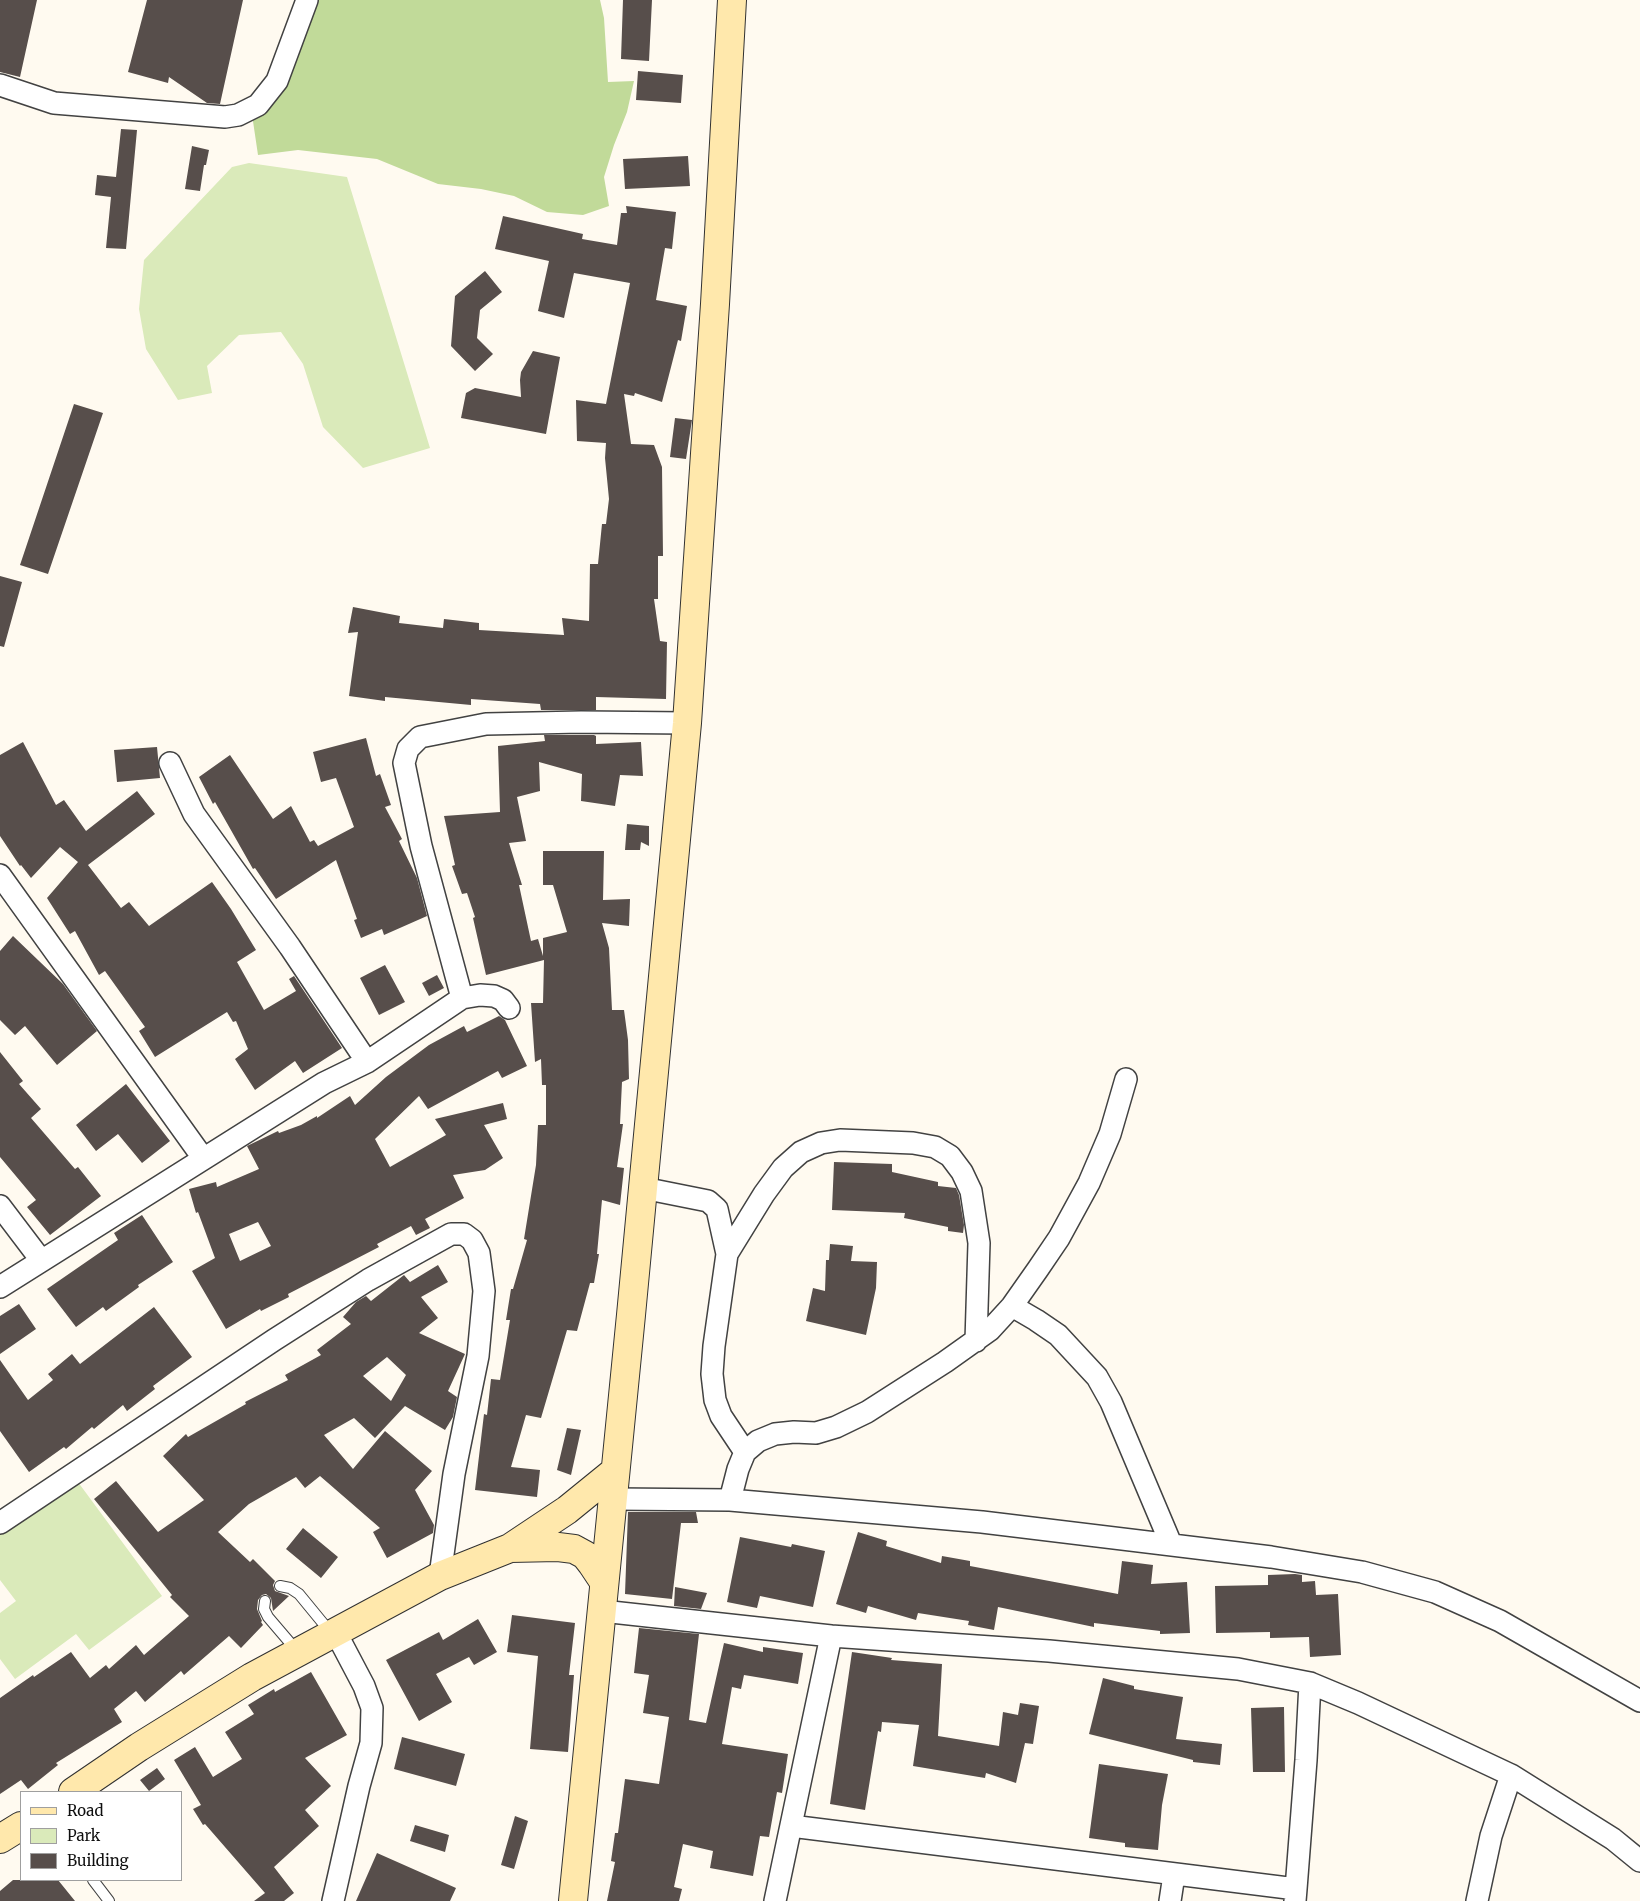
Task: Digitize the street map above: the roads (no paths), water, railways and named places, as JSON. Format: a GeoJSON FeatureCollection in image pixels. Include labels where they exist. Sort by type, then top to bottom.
{"type":"FeatureCollection","features":[{"type":"Feature","properties":{"kind":"main road"},"geometry":{"type":"LineString","coordinates":[[573,1901],[687,723],[715,304],[732,0]]}},
{"type":"Feature","properties":{"kind":"main road"},"geometry":{"type":"LineString","coordinates":[[74,1791],[139,1747],[252,1677],[440,1576],[510,1548],[567,1510],[615,1471]]}},
{"type":"Feature","properties":{"kind":"main road"},"geometry":{"type":"LineString","coordinates":[[510,1548],[558,1546],[574,1549],[588,1560],[604,1582]]}},
{"type":"Feature","properties":{"kind":"main road"},"geometry":{"type":"LineString","coordinates":[[0,1839],[20,1827]]}},
{"type":"Feature","properties":{"kind":"street"},"geometry":{"type":"LineString","coordinates":[[0,85],[54,103],[225,117],[238,115],[258,105],[277,82],[307,0]]}},
{"type":"Feature","properties":{"kind":"street"},"geometry":{"type":"LineString","coordinates":[[462,998],[422,846],[404,763],[408,749],[420,738],[486,724],[581,722],[687,723]]}},
{"type":"Feature","properties":{"kind":"street"},"geometry":{"type":"LineString","coordinates":[[170,763],[194,814],[290,947],[367,1062]]}},
{"type":"Feature","properties":{"kind":"street"},"geometry":{"type":"LineString","coordinates":[[0,875],[203,1158]]}},
{"type":"Feature","properties":{"kind":"street"},"geometry":{"type":"LineString","coordinates":[[0,1287],[324,1083],[367,1062],[462,998],[480,995],[494,996],[503,1000],[509,1008]]}},
{"type":"Feature","properties":{"kind":"street"},"geometry":{"type":"LineString","coordinates":[[730,1500],[738,1469],[745,1452],[758,1441],[775,1434],[794,1432],[816,1434],[836,1428],[867,1412],[990,1330],[1012,1306],[1059,1238],[1089,1183],[1110,1134],[1126,1079]]}},
{"type":"Feature","properties":{"kind":"street"},"geometry":{"type":"LineString","coordinates":[[727,1254],[764,1194],[783,1168],[801,1152],[821,1142],[840,1140],[934,1147],[950,1156],[962,1172],[971,1191],[979,1243],[976,1340]]}},
{"type":"Feature","properties":{"kind":"street"},"geometry":{"type":"LineString","coordinates":[[643,1188],[708,1200],[717,1209],[727,1254],[712,1374],[715,1400],[721,1416],[745,1452]]}},
{"type":"Feature","properties":{"kind":"street"},"geometry":{"type":"LineString","coordinates":[[0,1206],[41,1260]]}},
{"type":"Feature","properties":{"kind":"street"},"geometry":{"type":"LineString","coordinates":[[0,1523],[368,1280],[451,1234],[464,1234],[472,1240],[479,1253],[484,1290],[478,1356],[454,1474],[440,1576]]}},
{"type":"Feature","properties":{"kind":"street"},"geometry":{"type":"LineString","coordinates":[[1012,1306],[1058,1335],[1097,1377],[1111,1402],[1171,1544]]}},
{"type":"Feature","properties":{"kind":"street"},"geometry":{"type":"LineString","coordinates":[[613,1499],[730,1500],[982,1522],[1271,1556],[1362,1572],[1435,1592],[1500,1620],[1640,1701]]}},
{"type":"Feature","properties":{"kind":"street"},"geometry":{"type":"LineString","coordinates":[[602,1611],[831,1636],[1048,1652],[1238,1669],[1310,1683],[1358,1702],[1510,1775],[1613,1840],[1640,1861]]}},
{"type":"Feature","properties":{"kind":"street"},"geometry":{"type":"LineString","coordinates":[[333,1633],[364,1686],[372,1708],[371,1743],[359,1786],[333,1901]]}},
{"type":"Feature","properties":{"kind":"street"},"geometry":{"type":"LineString","coordinates":[[775,1901],[831,1636]]}},
{"type":"Feature","properties":{"kind":"street"},"geometry":{"type":"LineString","coordinates":[[791,1826],[1174,1875],[1296,1895],[1310,1683]]}},
{"type":"Feature","properties":{"kind":"street"},"geometry":{"type":"LineString","coordinates":[[1477,1901],[1491,1836],[1510,1775]]}},
{"type":"Feature","properties":{"kind":"street"},"geometry":{"type":"LineString","coordinates":[[1170,1901],[1174,1875]]}},
{"type":"Feature","properties":{"kind":"lane"},"geometry":{"type":"LineString","coordinates":[[280,1586],[290,1588],[299,1594],[333,1633]]}},
{"type":"Feature","properties":{"kind":"lane"},"geometry":{"type":"LineString","coordinates":[[265,1602],[264,1609],[268,1617],[298,1652]]}},
{"type":"Feature","properties":{"kind":"lane"},"geometry":{"type":"LineString","coordinates":[[94,1881],[109,1901]]}}]}
